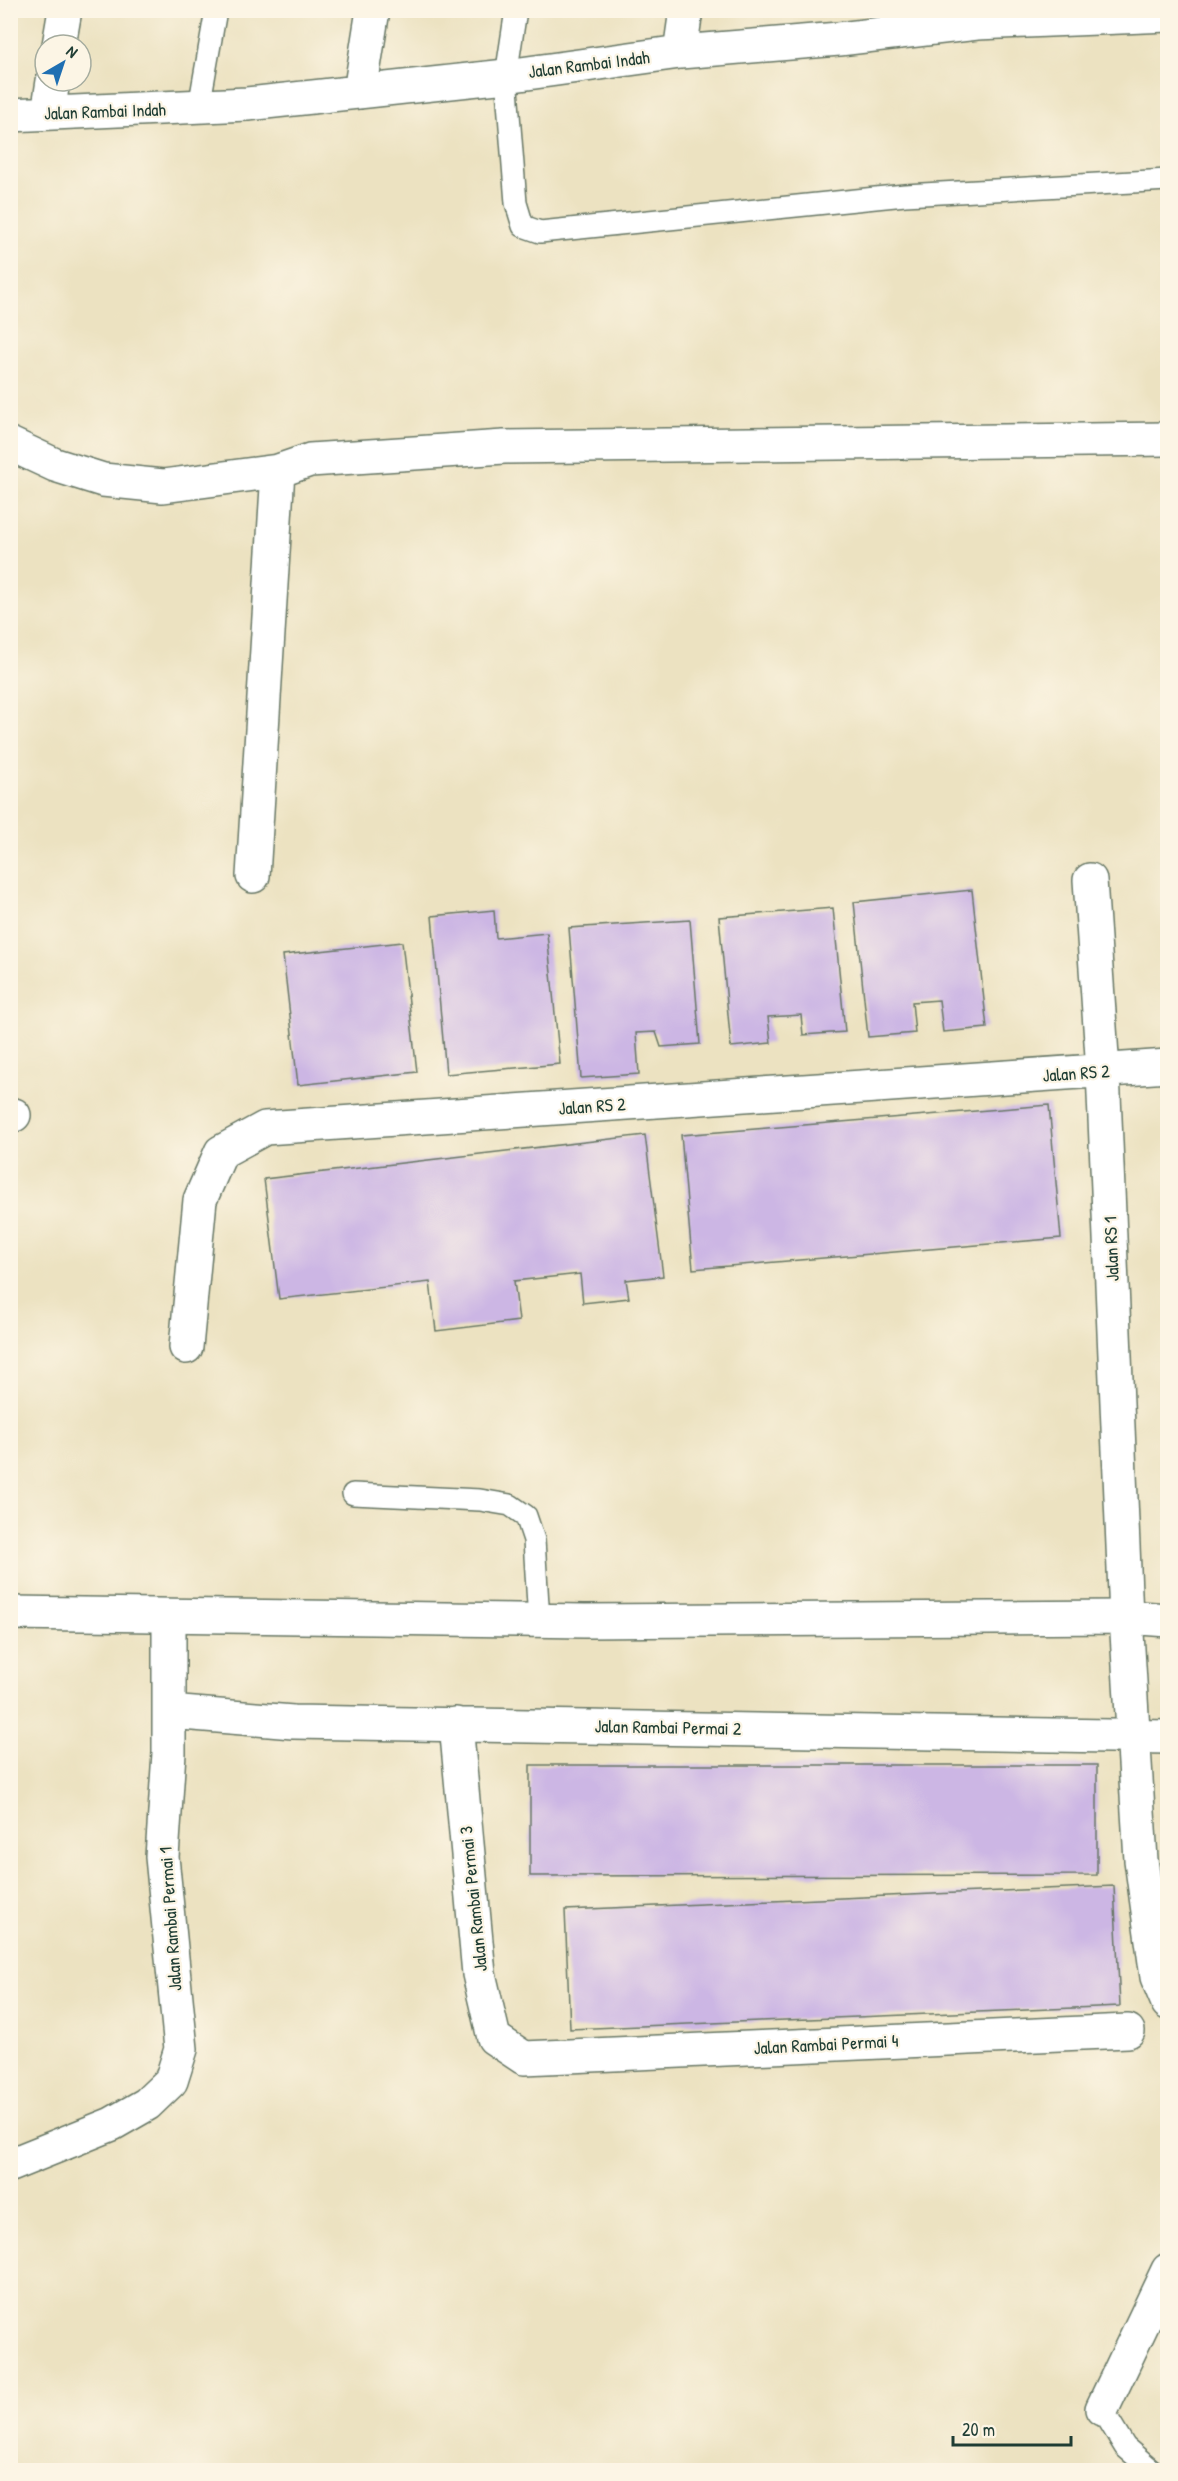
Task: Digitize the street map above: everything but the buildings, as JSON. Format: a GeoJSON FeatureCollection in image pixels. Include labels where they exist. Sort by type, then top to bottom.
{"type":"FeatureCollection","features":[{"type":"Feature","properties":{"kind":"street"},"geometry":{"type":"LineString","coordinates":[[61,33],[65,10]]}},
{"type":"Feature","properties":{"kind":"street"},"geometry":{"type":"LineString","coordinates":[[360,92],[373,10]]}},
{"type":"Feature","properties":{"kind":"street"},"geometry":{"type":"LineString","coordinates":[[680,52],[686,10]]}},
{"type":"Feature","properties":{"kind":"street","name":"Jalan Rambai Indah"},"geometry":{"type":"LineString","coordinates":[[10,114],[199,107],[360,92],[506,76],[680,52],[839,39],[978,17],[1167,15]]}},
{"type":"Feature","properties":{"kind":"street"},"geometry":{"type":"LineString","coordinates":[[48,113],[51,93]]}},
{"type":"Feature","properties":{"kind":"street"},"geometry":{"type":"LineString","coordinates":[[10,444],[55,465],[103,480],[163,486],[278,471],[310,460],[504,447],[1167,439]]}},
{"type":"Feature","properties":{"kind":"street"},"geometry":{"type":"LineString","coordinates":[[253,876],[278,471]]}},
{"type":"Feature","properties":{"kind":"street","name":"Jalan RS 1"},"geometry":{"type":"LineString","coordinates":[[1090,880],[1103,1071],[1126,1617],[1141,1860],[1157,1904],[1157,1977],[1167,2003]]}},
{"type":"Feature","properties":{"kind":"street","name":"Jalan RS 2"},"geometry":{"type":"LineString","coordinates":[[186,1347],[200,1200],[221,1152],[265,1128],[1167,1066]]}},
{"type":"Feature","properties":{"kind":"street"},"geometry":{"type":"LineString","coordinates":[[10,1613],[538,1621],[1126,1617],[1167,1620]]}},
{"type":"Feature","properties":{"kind":"street","name":"Jalan Rambai Permai 1"},"geometry":{"type":"LineString","coordinates":[[10,2164],[112,2124],[147,2104],[171,2081],[181,2049],[162,1857],[169,1712],[169,1616]]}},
{"type":"Feature","properties":{"kind":"street","name":"Jalan Rambai Permai 2"},"geometry":{"type":"LineString","coordinates":[[169,1712],[293,1722],[1167,1737]]}},
{"type":"Feature","properties":{"kind":"street","name":"Jalan Rambai Permai 3"},"geometry":{"type":"LineString","coordinates":[[456,1724],[479,1974],[494,2038],[524,2058]]}},
{"type":"Feature","properties":{"kind":"street","name":"Jalan Rambai Permai 4"},"geometry":{"type":"LineString","coordinates":[[524,2058],[1128,2031]]}},
{"type":"Feature","properties":{"kind":"street"},"geometry":{"type":"LineString","coordinates":[[1102,2409],[1167,2270]]}},
{"type":"Feature","properties":{"kind":"lane"},"geometry":{"type":"LineString","coordinates":[[199,107],[216,10]]}},
{"type":"Feature","properties":{"kind":"lane"},"geometry":{"type":"LineString","coordinates":[[516,10],[506,76],[516,203],[523,226],[540,232],[905,195],[1167,180]]}},
{"type":"Feature","properties":{"kind":"lane"},"geometry":{"type":"LineString","coordinates":[[353,1494],[480,1500],[510,1505],[526,1516],[534,1540],[538,1621]]}},
{"type":"Feature","properties":{"kind":"lane"},"geometry":{"type":"LineString","coordinates":[[1102,2409],[1125,2447],[1152,2470]]}}]}
